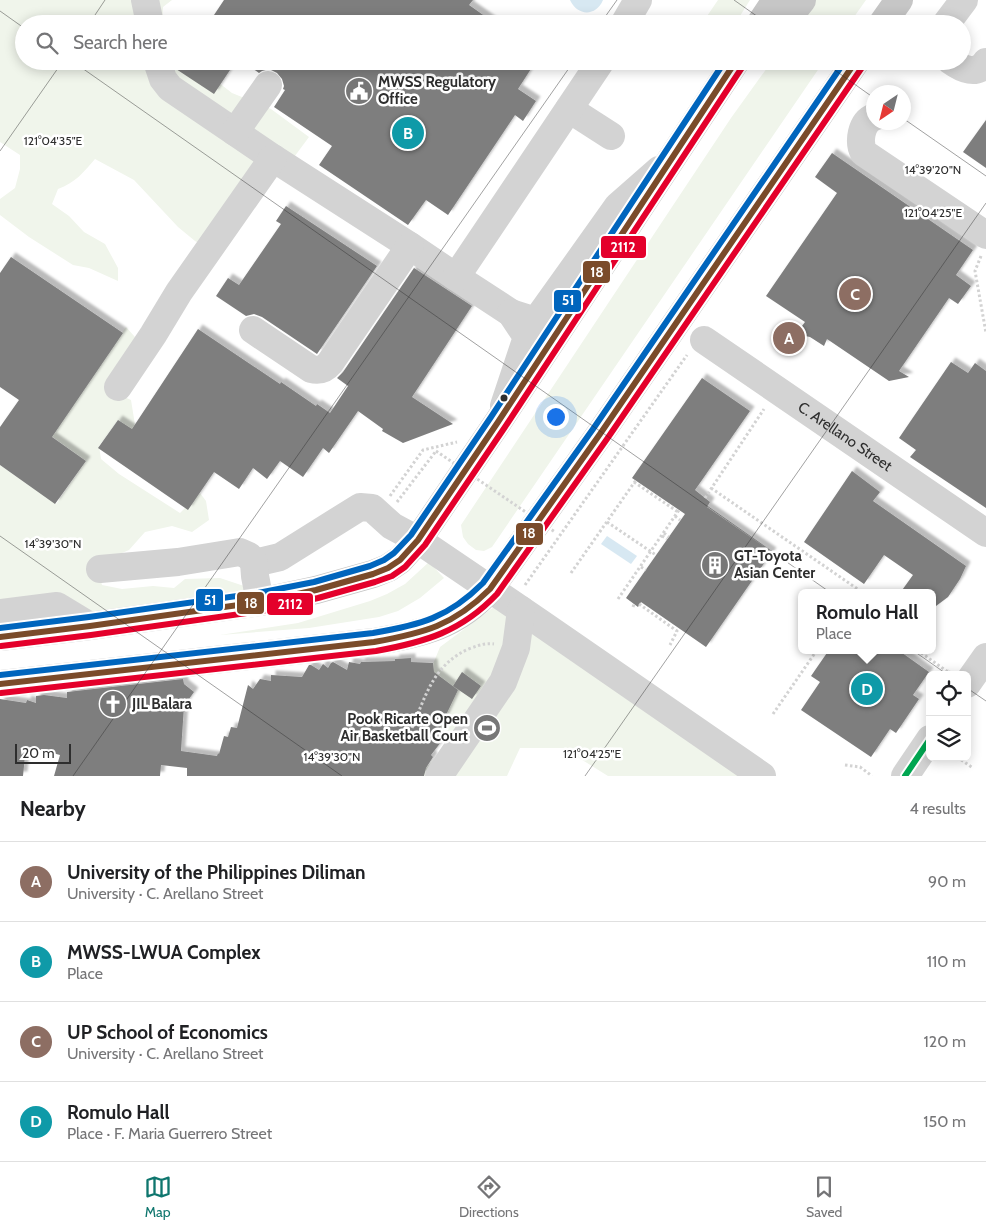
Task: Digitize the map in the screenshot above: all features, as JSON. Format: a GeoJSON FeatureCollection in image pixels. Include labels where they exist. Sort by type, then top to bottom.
{"type":"FeatureCollection","features":[{"type":"Feature","properties":{"kind":"main road"},"geometry":{"type":"LineString","coordinates":[[766,15],[776,0]]}},
{"type":"Feature","properties":{"kind":"main road"},"geometry":{"type":"LineString","coordinates":[[790,15],[802,0]]}},
{"type":"Feature","properties":{"kind":"main road"},"geometry":{"type":"LineString","coordinates":[[888,15],[899,0]]}},
{"type":"Feature","properties":{"kind":"main road"},"geometry":{"type":"LineString","coordinates":[[0,637],[260,602],[316,590],[373,574],[388,568],[400,560],[418,540],[498,422],[730,70]]}},
{"type":"Feature","properties":{"kind":"main road"},"geometry":{"type":"LineString","coordinates":[[0,684],[374,642],[408,636],[435,628],[455,618],[478,602],[508,601],[600,434],[850,70]]}},
{"type":"Feature","properties":{"kind":"street"},"geometry":{"type":"LineString","coordinates":[[145,0],[148,15]]}},
{"type":"Feature","properties":{"kind":"street"},"geometry":{"type":"LineString","coordinates":[[629,15],[638,0]]}},
{"type":"Feature","properties":{"kind":"street"},"geometry":{"type":"LineString","coordinates":[[953,15],[964,0]]}},
{"type":"Feature","properties":{"kind":"street"},"geometry":{"type":"LineString","coordinates":[[968,70],[972,71],[982,68],[986,62]]}},
{"type":"Feature","properties":{"kind":"street"},"geometry":{"type":"LineString","coordinates":[[160,70],[163,80],[170,88],[234,132],[511,313],[536,321],[618,206],[675,155]]}},
{"type":"Feature","properties":{"kind":"street"},"geometry":{"type":"LineString","coordinates":[[456,277],[594,70]]}},
{"type":"Feature","properties":{"kind":"street"},"geometry":{"type":"LineString","coordinates":[[234,132],[268,85]]}},
{"type":"Feature","properties":{"kind":"street"},"geometry":{"type":"LineString","coordinates":[[569,109],[611,136]]}},
{"type":"Feature","properties":{"kind":"street"},"geometry":{"type":"LineString","coordinates":[[866,122],[861,143],[864,153],[984,244]]}},
{"type":"Feature","properties":{"kind":"street"},"geometry":{"type":"LineString","coordinates":[[118,387],[179,292],[273,158]]}},
{"type":"Feature","properties":{"kind":"street"},"geometry":{"type":"LineString","coordinates":[[253,330],[311,369],[323,369],[328,366],[410,246]]}},
{"type":"Feature","properties":{"kind":"street"},"geometry":{"type":"LineString","coordinates":[[498,422],[527,337],[511,313]]}},
{"type":"Feature","properties":{"kind":"street","name":"C. Arellano Street"},"geometry":{"type":"LineString","coordinates":[[696,346],[777,390],[986,533]]}},
{"type":"Feature","properties":{"kind":"street"},"geometry":{"type":"LineString","coordinates":[[254,563],[280,558],[360,507],[372,508],[392,526],[418,540],[762,776]]}},
{"type":"Feature","properties":{"kind":"street"},"geometry":{"type":"LineString","coordinates":[[100,569],[178,562],[240,552],[249,556],[254,563],[260,602]]}},
{"type":"Feature","properties":{"kind":"street"},"geometry":{"type":"LineString","coordinates":[[439,776],[503,682],[516,648],[508,601]]}},
{"type":"Feature","properties":{"kind":"street"},"geometry":{"type":"LineString","coordinates":[[0,613],[57,606],[90,626]]}},
{"type":"Feature","properties":{"kind":"street"},"geometry":{"type":"LineString","coordinates":[[905,776],[926,745]]}},
{"type":"Feature","properties":{"kind":"path"},"geometry":{"type":"LineString","coordinates":[[984,244],[975,271],[986,333]]}},
{"type":"Feature","properties":{"kind":"path"},"geometry":{"type":"LineString","coordinates":[[508,601],[696,346]]}},
{"type":"Feature","properties":{"kind":"path"},"geometry":{"type":"LineString","coordinates":[[705,498],[777,390]]}},
{"type":"Feature","properties":{"kind":"path"},"geometry":{"type":"LineString","coordinates":[[388,499],[423,450]]}},
{"type":"Feature","properties":{"kind":"path"},"geometry":{"type":"LineString","coordinates":[[396,504],[436,451],[555,532]]}},
{"type":"Feature","properties":{"kind":"path"},"geometry":{"type":"LineString","coordinates":[[571,574],[635,481],[679,511],[618,599]]}},
{"type":"Feature","properties":{"kind":"path"},"geometry":{"type":"LineString","coordinates":[[711,488],[858,589]]}},
{"type":"Feature","properties":{"kind":"path"},"geometry":{"type":"LineString","coordinates":[[675,516],[680,520]]}},
{"type":"Feature","properties":{"kind":"path"},"geometry":{"type":"LineString","coordinates":[[607,522],[656,555]]}},
{"type":"Feature","properties":{"kind":"path"},"geometry":{"type":"LineString","coordinates":[[663,534],[668,538]]}},
{"type":"Feature","properties":{"kind":"path"},"geometry":{"type":"LineString","coordinates":[[641,566],[646,570]]}},
{"type":"Feature","properties":{"kind":"path"},"geometry":{"type":"LineString","coordinates":[[639,604],[677,631],[670,644]]}},
{"type":"Feature","properties":{"kind":"path"},"geometry":{"type":"LineString","coordinates":[[412,728],[431,684],[442,668],[459,653],[485,643],[516,648]]}},
{"type":"Feature","properties":{"kind":"path"},"geometry":{"type":"LineString","coordinates":[[773,714],[814,654]]}},
{"type":"Feature","properties":{"kind":"path"},"geometry":{"type":"LineString","coordinates":[[923,654],[948,672],[954,663],[975,673]]}},
{"type":"Feature","properties":{"kind":"path"},"geometry":{"type":"LineString","coordinates":[[963,761],[973,768]]}},
{"type":"Feature","properties":{"kind":"path"},"geometry":{"type":"LineString","coordinates":[[846,765],[860,767],[872,776]]}},
{"type":"Feature","properties":{"kind":"shaded area"},"geometry":{"type":"Polygon","coordinates":[[[0,0],[172,0],[163,7],[163,15],[15,15],[15,70],[202,70],[232,93],[271,109],[309,137],[280,176],[269,178],[215,253],[195,241],[178,227],[134,180],[95,159],[83,173],[64,187],[58,189],[52,204],[69,216],[84,232],[105,244],[118,268],[118,281],[89,268],[73,265],[29,237],[0,215],[0,199],[15,188],[20,169],[20,155],[0,142],[0,0]]]}},
{"type":"Feature","properties":{"kind":"shaded area"},"geometry":{"type":"Polygon","coordinates":[[[570,0],[603,0],[600,6],[591,12],[582,12],[570,0]]]}},
{"type":"Feature","properties":{"kind":"shaded area"},"geometry":{"type":"Polygon","coordinates":[[[718,0],[750,0],[741,15],[708,15],[718,0]]]}},
{"type":"Feature","properties":{"kind":"shaded area"},"geometry":{"type":"Polygon","coordinates":[[[816,0],[866,0],[855,15],[805,15],[816,0]]]}},
{"type":"Feature","properties":{"kind":"shaded area"},"geometry":{"type":"Polygon","coordinates":[[[766,70],[818,70],[492,547],[484,551],[476,550],[463,537],[461,525],[731,118],[766,70]]]}},
{"type":"Feature","properties":{"kind":"shaded area"},"geometry":{"type":"Polygon","coordinates":[[[126,327],[135,337],[119,374],[109,390],[131,400],[136,431],[128,428],[118,420],[99,446],[101,459],[119,474],[180,513],[200,493],[206,501],[209,520],[192,532],[172,526],[145,532],[129,550],[115,556],[94,558],[102,585],[122,589],[153,586],[174,588],[185,579],[220,578],[244,586],[246,591],[0,625],[0,465],[56,504],[86,461],[51,436],[126,327]]]}},
{"type":"Feature","properties":{"kind":"shaded area"},"geometry":{"type":"Polygon","coordinates":[[[607,536],[637,556],[631,564],[601,544],[607,536]]]}},
{"type":"Feature","properties":{"kind":"shaded area"},"geometry":{"type":"Polygon","coordinates":[[[429,562],[444,578],[420,598],[398,611],[379,617],[309,628],[220,635],[298,623],[370,601],[405,584],[429,562]]]}},
{"type":"Feature","properties":{"kind":"shaded area"},"geometry":{"type":"Polygon","coordinates":[[[498,604],[741,776],[608,776],[563,748],[520,748],[507,776],[419,776],[448,743],[422,691],[440,647],[498,604]]]}},
{"type":"Feature","properties":{"kind":"building"},"geometry":{"type":"Polygon","coordinates":[[[224,0],[473,0],[469,5],[483,15],[214,15],[224,0]]]}},
{"type":"Feature","properties":{"kind":"building"},"geometry":{"type":"Polygon","coordinates":[[[178,70],[230,70],[214,94],[178,70]]]}},
{"type":"Feature","properties":{"kind":"building"},"geometry":{"type":"Polygon","coordinates":[[[271,70],[530,70],[518,89],[536,101],[523,121],[515,115],[448,215],[426,200],[408,225],[319,165],[332,146],[274,107],[285,90],[283,89],[282,79],[271,70]]]}},
{"type":"Feature","properties":{"kind":"building"},"geometry":{"type":"Polygon","coordinates":[[[986,120],[986,168],[963,152],[986,120]]]}},
{"type":"Feature","properties":{"kind":"building"},"geometry":{"type":"Polygon","coordinates":[[[832,153],[973,250],[956,275],[971,286],[958,304],[949,298],[899,371],[909,377],[889,381],[827,339],[824,346],[810,337],[796,334],[805,322],[766,296],[837,193],[815,177],[832,153]]]}},
{"type":"Feature","properties":{"kind":"building"},"geometry":{"type":"Polygon","coordinates":[[[286,206],[377,266],[317,354],[262,317],[254,314],[246,316],[216,296],[228,278],[239,285],[281,224],[276,221],[286,206]]]}},
{"type":"Feature","properties":{"kind":"building"},"geometry":{"type":"Polygon","coordinates":[[[11,257],[123,333],[52,437],[86,461],[55,504],[0,465],[0,427],[19,400],[0,387],[0,273],[11,257]]]}},
{"type":"Feature","properties":{"kind":"building"},"geometry":{"type":"Polygon","coordinates":[[[414,268],[472,306],[412,397],[453,424],[403,443],[382,431],[383,429],[358,411],[329,453],[323,448],[303,477],[280,461],[267,479],[253,468],[239,489],[214,472],[188,510],[98,448],[118,420],[132,429],[198,329],[280,384],[281,382],[316,406],[317,404],[330,413],[348,386],[337,378],[414,268]]]}},
{"type":"Feature","properties":{"kind":"building"},"geometry":{"type":"Polygon","coordinates":[[[951,362],[968,373],[975,363],[986,371],[986,508],[910,457],[916,450],[899,438],[951,362]]]}},
{"type":"Feature","properties":{"kind":"building"},"geometry":{"type":"Polygon","coordinates":[[[702,378],[750,411],[695,490],[710,502],[707,507],[772,552],[706,647],[641,602],[638,607],[626,598],[685,514],[632,478],[702,378]]]}},
{"type":"Feature","properties":{"kind":"building"},"geometry":{"type":"Polygon","coordinates":[[[852,471],[880,492],[873,501],[966,566],[948,597],[936,606],[936,589],[903,589],[913,575],[884,555],[864,584],[804,542],[852,471]]]}},
{"type":"Feature","properties":{"kind":"building"},"geometry":{"type":"Polygon","coordinates":[[[826,654],[904,654],[928,671],[913,695],[919,699],[896,733],[890,729],[871,757],[801,710],[820,682],[811,676],[826,654]]]}},
{"type":"Feature","properties":{"kind":"building"},"geometry":{"type":"Polygon","coordinates":[[[411,658],[411,662],[433,663],[434,672],[458,690],[435,738],[441,742],[431,755],[433,757],[426,768],[424,776],[187,776],[187,768],[161,765],[160,776],[54,776],[60,755],[26,746],[23,776],[0,776],[0,699],[26,703],[27,700],[36,703],[36,696],[44,695],[67,698],[67,692],[183,679],[184,684],[194,692],[184,706],[181,751],[217,756],[224,736],[228,737],[231,727],[237,728],[248,685],[253,689],[260,679],[271,681],[271,675],[302,677],[309,665],[319,670],[323,664],[328,668],[333,662],[347,670],[349,662],[360,664],[361,662],[395,661],[395,659],[411,658]]]}},
{"type":"Feature","properties":{"kind":"building"},"geometry":{"type":"Polygon","coordinates":[[[462,672],[481,686],[472,699],[453,686],[462,672]]]}},
{"type":"Feature","properties":{"kind":"transit line","name":"51"},"geometry":{"type":"LineString","coordinates":[[0,628],[258,593],[314,582],[370,566],[394,553],[411,535],[491,417],[719,70]]}},
{"type":"Feature","properties":{"kind":"transit line","name":"18"},"geometry":{"type":"LineString","coordinates":[[0,637],[260,602],[316,590],[373,574],[388,568],[400,560],[418,540],[498,422],[730,70]]}},
{"type":"Feature","properties":{"kind":"transit line","name":"2112"},"geometry":{"type":"LineString","coordinates":[[1,646],[262,611],[375,582],[392,576],[405,567],[425,545],[505,427],[740,70]]}},
{"type":"Feature","properties":{"kind":"transit line","name":"51"},"geometry":{"type":"LineString","coordinates":[[0,675],[373,633],[419,623],[458,604],[483,583],[593,429],[839,70]]}},
{"type":"Feature","properties":{"kind":"transit line","name":"18"},"geometry":{"type":"LineString","coordinates":[[0,684],[374,642],[423,631],[450,620],[463,612],[490,589],[600,434],[850,70]]}},
{"type":"Feature","properties":{"kind":"transit line","name":"2112"},"geometry":{"type":"LineString","coordinates":[[1,693],[376,651],[426,639],[470,618],[497,594],[607,439],[860,70]]}},
{"type":"Feature","properties":{"kind":"transit line"},"geometry":{"type":"LineString","coordinates":[[905,776],[926,745]]}},
{"type":"Feature","properties":{"kind":"place","name":"MWSS Regulatory Office"},"geometry":{"type":"Point","coordinates":[359,91]}},
{"type":"Feature","properties":{"kind":"place","name":"MWSS-LWUA Complex"},"geometry":{"type":"Point","coordinates":[408,133]}},
{"type":"Feature","properties":{"kind":"place","name":"UP School of Economics"},"geometry":{"type":"Point","coordinates":[855,294]}},
{"type":"Feature","properties":{"kind":"place","name":"University of the Philippines Diliman"},"geometry":{"type":"Point","coordinates":[789,338]}},
{"type":"Feature","properties":{"kind":"place","name":"GT-Toyota Asian Center"},"geometry":{"type":"Point","coordinates":[715,565]}},
{"type":"Feature","properties":{"kind":"place","name":"Romulo Hall"},"geometry":{"type":"Point","coordinates":[867,689]}},
{"type":"Feature","properties":{"kind":"place","name":"JIL Balara"},"geometry":{"type":"Point","coordinates":[113,704]}},
{"type":"Feature","properties":{"kind":"place","name":"Pook Ricarte Open Air Basketball Court"},"geometry":{"type":"Point","coordinates":[487,728]}}]}
